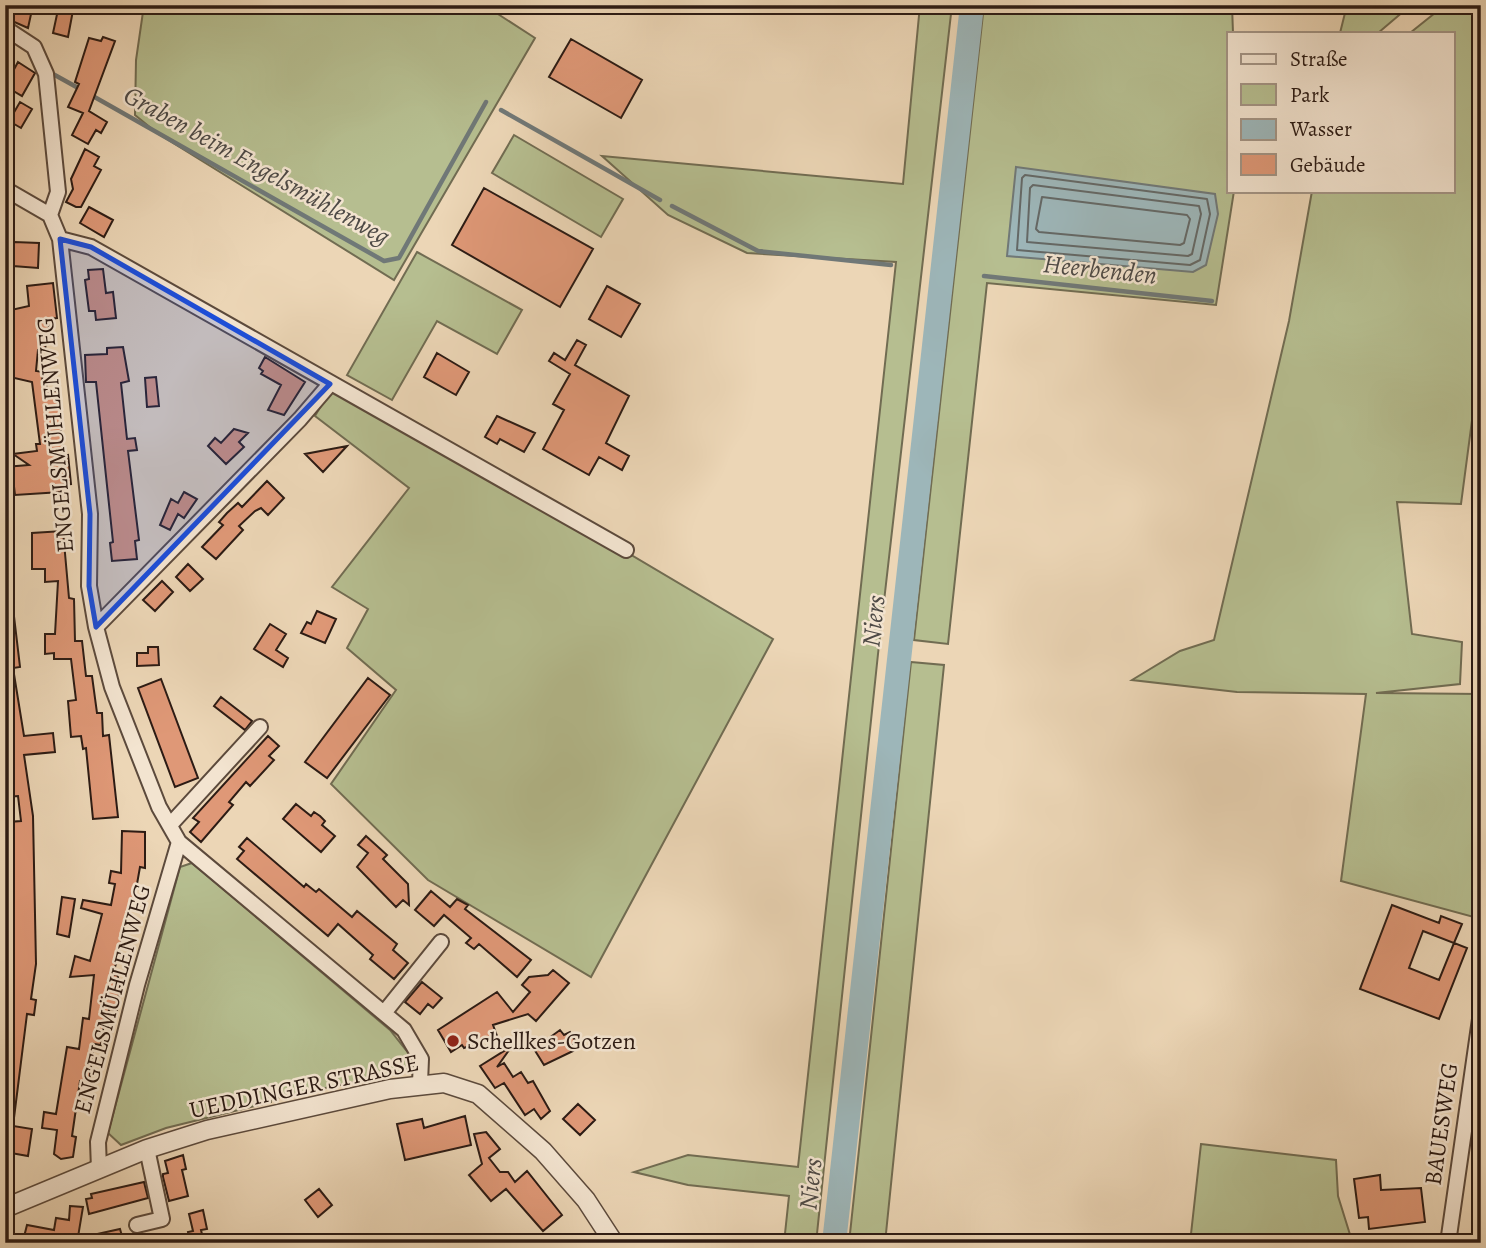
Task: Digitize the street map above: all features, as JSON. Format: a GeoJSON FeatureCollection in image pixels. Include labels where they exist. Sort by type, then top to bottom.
{"type":"FeatureCollection","features":[{"type":"Feature","properties":{"kind":"street"},"geometry":{"type":"LineString","coordinates":[[5,29],[34,47],[46,74],[58,192],[50,215],[5,189]]}},
{"type":"Feature","properties":{"kind":"street","name":"ENGELSMÜHLENWEG"},"geometry":{"type":"LineString","coordinates":[[50,215],[60,239],[90,514],[89,586],[96,627],[112,687],[159,807],[179,842],[404,1030],[421,1059],[420,1083]]}},
{"type":"Feature","properties":{"kind":"street"},"geometry":{"type":"LineString","coordinates":[[60,239],[91,247],[626,550]]}},
{"type":"Feature","properties":{"kind":"street"},"geometry":{"type":"LineString","coordinates":[[96,627],[300,419],[330,384]]}},
{"type":"Feature","properties":{"kind":"street"},"geometry":{"type":"LineString","coordinates":[[170,825],[260,727]]}},
{"type":"Feature","properties":{"kind":"street","name":"ENGELSMÜHLENWEG"},"geometry":{"type":"LineString","coordinates":[[99,1169],[98,1142],[102,1124],[137,985],[179,842]]}},
{"type":"Feature","properties":{"kind":"street"},"geometry":{"type":"LineString","coordinates":[[384,1013],[441,942]]}},
{"type":"Feature","properties":{"kind":"street","name":"BAUESWEG"},"geometry":{"type":"LineString","coordinates":[[1448,1243],[1481,1012]]}},
{"type":"Feature","properties":{"kind":"street","name":"UEDDINGER STRASSE"},"geometry":{"type":"LineString","coordinates":[[5,1208],[147,1149],[207,1130],[420,1083],[458,1085],[478,1094],[543,1151],[586,1200],[614,1243]]}},
{"type":"Feature","properties":{"kind":"street"},"geometry":{"type":"LineString","coordinates":[[137,1225],[162,1219],[147,1149]]}},
{"type":"Feature","properties":{"kind":"highlighted area"},"geometry":{"type":"Polygon","coordinates":[[[60,239],[91,247],[330,384],[96,627],[89,586],[90,514],[60,239]]]}},
{"type":"Feature","properties":{"kind":"green space"},"geometry":{"type":"Polygon","coordinates":[[[144,5],[484,5],[535,38],[394,280],[157,133],[135,115],[136,60],[144,5]]]}},
{"type":"Feature","properties":{"kind":"green space"},"geometry":{"type":"Polygon","coordinates":[[[920,5],[952,5],[878,654],[816,1243],[784,1243],[789,1196],[688,1185],[634,1172],[688,1155],[798,1167],[896,262],[747,253],[668,215],[602,156],[903,184],[920,5]]]}},
{"type":"Feature","properties":{"kind":"green space"},"geometry":{"type":"Polygon","coordinates":[[[984,5],[1232,5],[1233,32],[1227,32],[1227,192],[1234,192],[1216,305],[987,283],[948,644],[914,640],[984,5]]]}},
{"type":"Feature","properties":{"kind":"green space"},"geometry":{"type":"Polygon","coordinates":[[[1347,5],[1411,5],[1379,32],[1340,32],[1347,5]]]}},
{"type":"Feature","properties":{"kind":"green space"},"geometry":{"type":"Polygon","coordinates":[[[1445,5],[1481,5],[1481,389],[1476,390],[1461,504],[1397,502],[1412,634],[1462,642],[1460,684],[1376,693],[1481,694],[1481,919],[1341,881],[1366,694],[1237,692],[1132,680],[1180,651],[1214,640],[1289,321],[1312,192],[1454,192],[1454,32],[1411,32],[1445,5]]]}},
{"type":"Feature","properties":{"kind":"green space"},"geometry":{"type":"Polygon","coordinates":[[[514,135],[623,199],[601,237],[492,173],[514,135]]]}},
{"type":"Feature","properties":{"kind":"green space"},"geometry":{"type":"Polygon","coordinates":[[[417,252],[522,310],[497,354],[437,321],[392,400],[347,375],[417,252]]]}},
{"type":"Feature","properties":{"kind":"green space"},"geometry":{"type":"Polygon","coordinates":[[[336,380],[773,639],[591,977],[428,880],[331,784],[396,690],[347,648],[368,609],[332,587],[409,488],[315,416],[336,380]]]}},
{"type":"Feature","properties":{"kind":"green space"},"geometry":{"type":"Polygon","coordinates":[[[911,662],[944,665],[885,1243],[849,1243],[911,662]]]}},
{"type":"Feature","properties":{"kind":"green space"},"geometry":{"type":"Polygon","coordinates":[[[192,863],[390,1030],[409,1054],[410,1066],[404,1072],[271,1099],[271,1102],[166,1128],[121,1145],[108,1133],[180,867],[192,863]]]}},
{"type":"Feature","properties":{"kind":"green space"},"geometry":{"type":"Polygon","coordinates":[[[1201,1144],[1336,1160],[1338,1196],[1352,1241],[1440,1237],[1439,1243],[1190,1243],[1201,1144]]]}},
{"type":"Feature","properties":{"kind":"water"},"geometry":{"type":"Polygon","coordinates":[[[1016,167],[1215,194],[1218,214],[1206,265],[1193,272],[1007,256],[1016,167]]]}},
{"type":"Feature","properties":{"kind":"building"},"geometry":{"type":"Polygon","coordinates":[[[16,5],[33,5],[28,28],[12,21],[16,5]]]}},
{"type":"Feature","properties":{"kind":"building"},"geometry":{"type":"Polygon","coordinates":[[[59,5],[74,5],[68,37],[53,33],[59,5]]]}},
{"type":"Feature","properties":{"kind":"building"},"geometry":{"type":"Polygon","coordinates":[[[103,37],[115,41],[89,111],[107,122],[101,133],[96,130],[88,144],[72,135],[83,113],[68,107],[79,84],[75,82],[89,38],[101,41],[103,37]]]}},
{"type":"Feature","properties":{"kind":"building"},"geometry":{"type":"Polygon","coordinates":[[[571,39],[642,80],[621,118],[549,77],[571,39]]]}},
{"type":"Feature","properties":{"kind":"building"},"geometry":{"type":"Polygon","coordinates":[[[18,62],[35,73],[22,96],[5,86],[18,62]]]}},
{"type":"Feature","properties":{"kind":"building"},"geometry":{"type":"Polygon","coordinates":[[[20,102],[32,109],[21,128],[9,121],[20,102]]]}},
{"type":"Feature","properties":{"kind":"building"},"geometry":{"type":"Polygon","coordinates":[[[85,149],[99,157],[94,166],[101,170],[81,207],[76,207],[66,202],[73,189],[71,179],[85,149]]]}},
{"type":"Feature","properties":{"kind":"building"},"geometry":{"type":"Polygon","coordinates":[[[484,188],[593,249],[560,307],[452,245],[484,188]]]}},
{"type":"Feature","properties":{"kind":"building"},"geometry":{"type":"Polygon","coordinates":[[[89,207],[113,220],[104,237],[80,223],[89,207]]]}},
{"type":"Feature","properties":{"kind":"building"},"geometry":{"type":"Polygon","coordinates":[[[14,242],[39,243],[38,268],[13,266],[14,242]]]}},
{"type":"Feature","properties":{"kind":"building"},"geometry":{"type":"Polygon","coordinates":[[[103,269],[106,293],[113,292],[116,318],[96,320],[95,311],[89,311],[85,280],[89,279],[88,270],[103,269]]]}},
{"type":"Feature","properties":{"kind":"building"},"geometry":{"type":"Polygon","coordinates":[[[53,283],[57,318],[48,319],[49,333],[45,350],[38,350],[36,371],[43,372],[42,382],[46,382],[47,392],[58,391],[63,456],[68,455],[71,484],[61,485],[61,492],[15,495],[13,478],[5,478],[5,467],[29,465],[13,454],[37,451],[36,444],[40,444],[32,382],[10,377],[11,310],[29,306],[27,286],[53,283]]]}},
{"type":"Feature","properties":{"kind":"building"},"geometry":{"type":"Polygon","coordinates":[[[607,286],[640,304],[621,337],[589,319],[607,286]]]}},
{"type":"Feature","properties":{"kind":"building"},"geometry":{"type":"Polygon","coordinates":[[[577,340],[586,345],[575,365],[629,396],[606,443],[629,456],[622,470],[599,457],[589,475],[543,449],[564,410],[553,404],[570,374],[549,361],[554,353],[565,360],[577,340]]]}},
{"type":"Feature","properties":{"kind":"building"},"geometry":{"type":"Polygon","coordinates":[[[123,347],[129,381],[121,383],[127,439],[135,438],[137,450],[128,451],[139,540],[135,541],[137,559],[112,561],[110,543],[113,542],[96,382],[86,382],[85,355],[107,354],[107,348],[123,347]]]}},
{"type":"Feature","properties":{"kind":"building"},"geometry":{"type":"Polygon","coordinates":[[[437,353],[469,372],[456,395],[424,377],[437,353]]]}},
{"type":"Feature","properties":{"kind":"building"},"geometry":{"type":"Polygon","coordinates":[[[265,357],[305,382],[284,415],[268,410],[281,385],[261,374],[263,371],[259,368],[265,357]]]}},
{"type":"Feature","properties":{"kind":"building"},"geometry":{"type":"Polygon","coordinates":[[[156,377],[159,406],[147,407],[145,378],[156,377]]]}},
{"type":"Feature","properties":{"kind":"building"},"geometry":{"type":"Polygon","coordinates":[[[497,416],[535,433],[524,452],[500,439],[497,444],[485,437],[497,416]]]}},
{"type":"Feature","properties":{"kind":"building"},"geometry":{"type":"Polygon","coordinates":[[[234,429],[248,433],[239,442],[244,447],[226,464],[208,446],[215,438],[221,443],[234,429]]]}},
{"type":"Feature","properties":{"kind":"building"},"geometry":{"type":"Polygon","coordinates":[[[347,446],[323,472],[305,454],[347,446]]]}},
{"type":"Feature","properties":{"kind":"building"},"geometry":{"type":"Polygon","coordinates":[[[267,481],[284,498],[268,515],[261,508],[255,511],[239,526],[243,530],[216,559],[202,547],[223,525],[219,522],[227,513],[238,503],[242,507],[267,481]]]}},
{"type":"Feature","properties":{"kind":"building"},"geometry":{"type":"Polygon","coordinates":[[[184,492],[197,499],[184,518],[178,514],[170,530],[160,525],[171,499],[178,503],[184,492]]]}},
{"type":"Feature","properties":{"kind":"building"},"geometry":{"type":"Polygon","coordinates":[[[63,531],[69,598],[74,599],[75,641],[82,641],[86,676],[92,676],[97,713],[102,713],[103,736],[109,735],[118,817],[93,819],[86,748],[83,749],[81,736],[71,737],[68,701],[76,700],[71,659],[54,659],[54,653],[45,654],[45,634],[55,634],[58,581],[45,582],[45,569],[32,569],[32,533],[63,531]]]}},
{"type":"Feature","properties":{"kind":"building"},"geometry":{"type":"Polygon","coordinates":[[[188,564],[203,579],[190,591],[176,577],[188,564]]]}},
{"type":"Feature","properties":{"kind":"building"},"geometry":{"type":"Polygon","coordinates":[[[162,581],[173,592],[155,611],[143,600],[162,581]]]}},
{"type":"Feature","properties":{"kind":"building"},"geometry":{"type":"Polygon","coordinates":[[[5,608],[13,608],[20,667],[13,668],[24,736],[53,733],[55,752],[24,755],[33,816],[36,964],[31,999],[36,1000],[34,1015],[27,1014],[13,1126],[32,1129],[28,1156],[5,1152],[5,1011],[13,957],[10,957],[8,822],[21,821],[18,796],[5,797],[5,608]]]}},
{"type":"Feature","properties":{"kind":"building"},"geometry":{"type":"Polygon","coordinates":[[[317,611],[336,619],[325,643],[301,633],[307,622],[311,624],[317,611]]]}},
{"type":"Feature","properties":{"kind":"building"},"geometry":{"type":"Polygon","coordinates":[[[270,624],[286,634],[276,650],[288,658],[283,667],[254,649],[270,624]]]}},
{"type":"Feature","properties":{"kind":"building"},"geometry":{"type":"Polygon","coordinates":[[[148,647],[158,647],[159,665],[137,666],[137,653],[148,653],[148,647]]]}},
{"type":"Feature","properties":{"kind":"building"},"geometry":{"type":"Polygon","coordinates":[[[368,678],[390,695],[327,778],[305,762],[368,678]]]}},
{"type":"Feature","properties":{"kind":"building"},"geometry":{"type":"Polygon","coordinates":[[[161,679],[198,778],[175,787],[138,688],[161,679]]]}},
{"type":"Feature","properties":{"kind":"building"},"geometry":{"type":"Polygon","coordinates":[[[221,697],[252,721],[245,730],[214,706],[221,697]]]}},
{"type":"Feature","properties":{"kind":"building"},"geometry":{"type":"Polygon","coordinates":[[[268,736],[279,746],[269,756],[274,760],[250,786],[246,782],[229,802],[233,805],[201,842],[190,832],[199,822],[193,818],[268,736]]]}},
{"type":"Feature","properties":{"kind":"building"},"geometry":{"type":"Polygon","coordinates":[[[296,804],[311,816],[314,812],[320,816],[325,821],[322,825],[335,836],[321,852],[283,819],[296,804]]]}},
{"type":"Feature","properties":{"kind":"building"},"geometry":{"type":"Polygon","coordinates":[[[122,831],[145,832],[145,868],[140,867],[134,901],[113,975],[117,974],[120,985],[117,1010],[109,1009],[108,1015],[105,1015],[101,1045],[94,1044],[89,1082],[80,1081],[72,1136],[76,1137],[73,1157],[61,1159],[54,1154],[57,1130],[42,1128],[44,1112],[56,1114],[67,1047],[79,1049],[83,1018],[89,1019],[94,975],[70,977],[75,956],[90,961],[102,914],[81,908],[83,900],[111,905],[115,884],[109,883],[111,871],[121,873],[122,831]]]}},
{"type":"Feature","properties":{"kind":"building"},"geometry":{"type":"Polygon","coordinates":[[[366,836],[387,855],[383,859],[408,884],[409,905],[403,900],[396,907],[357,867],[368,853],[358,845],[366,836]]]}},
{"type":"Feature","properties":{"kind":"building"},"geometry":{"type":"Polygon","coordinates":[[[247,838],[304,887],[306,884],[316,892],[319,889],[352,917],[357,911],[397,944],[393,950],[408,963],[394,979],[370,959],[373,955],[338,924],[328,936],[237,859],[244,851],[239,847],[247,838]]]}},
{"type":"Feature","properties":{"kind":"building"},"geometry":{"type":"Polygon","coordinates":[[[431,891],[450,907],[457,899],[468,905],[465,909],[531,960],[517,977],[479,944],[474,949],[466,943],[471,938],[444,915],[434,926],[415,910],[431,891]]]}},
{"type":"Feature","properties":{"kind":"building"},"geometry":{"type":"Polygon","coordinates":[[[62,897],[75,899],[69,937],[57,934],[62,897]]]}},
{"type":"Feature","properties":{"kind":"building"},"geometry":{"type":"Polygon","coordinates":[[[1392,905],[1439,923],[1441,916],[1462,924],[1454,943],[1467,948],[1439,1019],[1360,989],[1392,905]],[[1423,931],[1409,968],[1439,980],[1454,943],[1423,931]]]}},
{"type":"Feature","properties":{"kind":"building"},"geometry":{"type":"Polygon","coordinates":[[[553,970],[569,983],[536,1021],[528,1014],[493,1025],[497,1036],[464,1048],[462,1045],[451,1052],[438,1030],[497,992],[513,1012],[530,992],[522,985],[529,977],[548,975],[553,970]]]}},
{"type":"Feature","properties":{"kind":"building"},"geometry":{"type":"Polygon","coordinates":[[[422,982],[442,998],[433,1008],[428,1004],[420,1014],[405,1002],[422,982]]]}},
{"type":"Feature","properties":{"kind":"building"},"geometry":{"type":"Polygon","coordinates":[[[560,1030],[564,1035],[570,1032],[576,1042],[570,1046],[573,1051],[544,1065],[534,1049],[560,1030]]]}},
{"type":"Feature","properties":{"kind":"building"},"geometry":{"type":"Polygon","coordinates":[[[512,1046],[497,1067],[504,1063],[513,1077],[521,1072],[528,1083],[533,1081],[550,1111],[541,1119],[534,1109],[525,1115],[504,1083],[495,1088],[480,1066],[512,1046]]]}},
{"type":"Feature","properties":{"kind":"building"},"geometry":{"type":"Polygon","coordinates":[[[578,1104],[595,1120],[580,1135],[563,1119],[578,1104]]]}},
{"type":"Feature","properties":{"kind":"building"},"geometry":{"type":"Polygon","coordinates":[[[465,1116],[471,1145],[405,1160],[397,1124],[422,1119],[424,1128],[465,1116]]]}},
{"type":"Feature","properties":{"kind":"building"},"geometry":{"type":"Polygon","coordinates":[[[486,1132],[500,1149],[489,1158],[500,1172],[508,1172],[515,1182],[527,1171],[562,1215],[543,1231],[506,1189],[491,1201],[469,1175],[482,1164],[474,1134],[486,1132]]]}},
{"type":"Feature","properties":{"kind":"building"},"geometry":{"type":"Polygon","coordinates":[[[183,1155],[186,1169],[182,1170],[188,1196],[169,1201],[163,1177],[163,1174],[168,1173],[165,1161],[183,1155]]]}},
{"type":"Feature","properties":{"kind":"building"},"geometry":{"type":"Polygon","coordinates":[[[1380,1175],[1381,1190],[1421,1188],[1425,1222],[1369,1229],[1368,1217],[1359,1218],[1354,1179],[1380,1175]]]}},
{"type":"Feature","properties":{"kind":"building"},"geometry":{"type":"Polygon","coordinates":[[[144,1182],[148,1198],[89,1214],[86,1199],[92,1198],[91,1194],[144,1182]]]}},
{"type":"Feature","properties":{"kind":"building"},"geometry":{"type":"Polygon","coordinates":[[[319,1189],[332,1205],[318,1217],[305,1200],[319,1189]]]}},
{"type":"Feature","properties":{"kind":"building"},"geometry":{"type":"Polygon","coordinates":[[[70,1206],[83,1207],[77,1243],[24,1237],[27,1225],[54,1230],[56,1218],[69,1220],[70,1206]]]}},
{"type":"Feature","properties":{"kind":"building"},"geometry":{"type":"Polygon","coordinates":[[[203,1210],[207,1229],[201,1230],[204,1243],[190,1243],[188,1232],[193,1231],[189,1214],[203,1210]]]}},
{"type":"Feature","properties":{"kind":"building"},"geometry":{"type":"Polygon","coordinates":[[[120,1229],[124,1243],[79,1243],[79,1238],[120,1229]]]}},
{"type":"Feature","properties":{"kind":"waterway","name":"Niers"},"geometry":{"type":"LineString","coordinates":[[834,1243],[972,5]]}},
{"type":"Feature","properties":{"kind":"waterway","name":"Graben beim Engelsmühlenweg"},"geometry":{"type":"LineString","coordinates":[[53,74],[80,89]]}},
{"type":"Feature","properties":{"kind":"waterway","name":"Graben beim Engelsmühlenweg"},"geometry":{"type":"LineString","coordinates":[[91,95],[384,261],[399,258],[486,102]]}},
{"type":"Feature","properties":{"kind":"waterway","name":"Graben beim Engelsmühlenweg"},"geometry":{"type":"LineString","coordinates":[[501,110],[660,200]]}},
{"type":"Feature","properties":{"kind":"waterway","name":"Graben beim Engelsmühlenweg"},"geometry":{"type":"LineString","coordinates":[[672,206],[758,251],[891,265]]}},
{"type":"Feature","properties":{"kind":"waterway","name":"Heerbenden"},"geometry":{"type":"LineString","coordinates":[[984,276],[1212,301]]}},
{"type":"Feature","properties":{"kind":"place","name":"Schellkes-Gotzen"},"geometry":{"type":"Point","coordinates":[453,1041]}}]}
